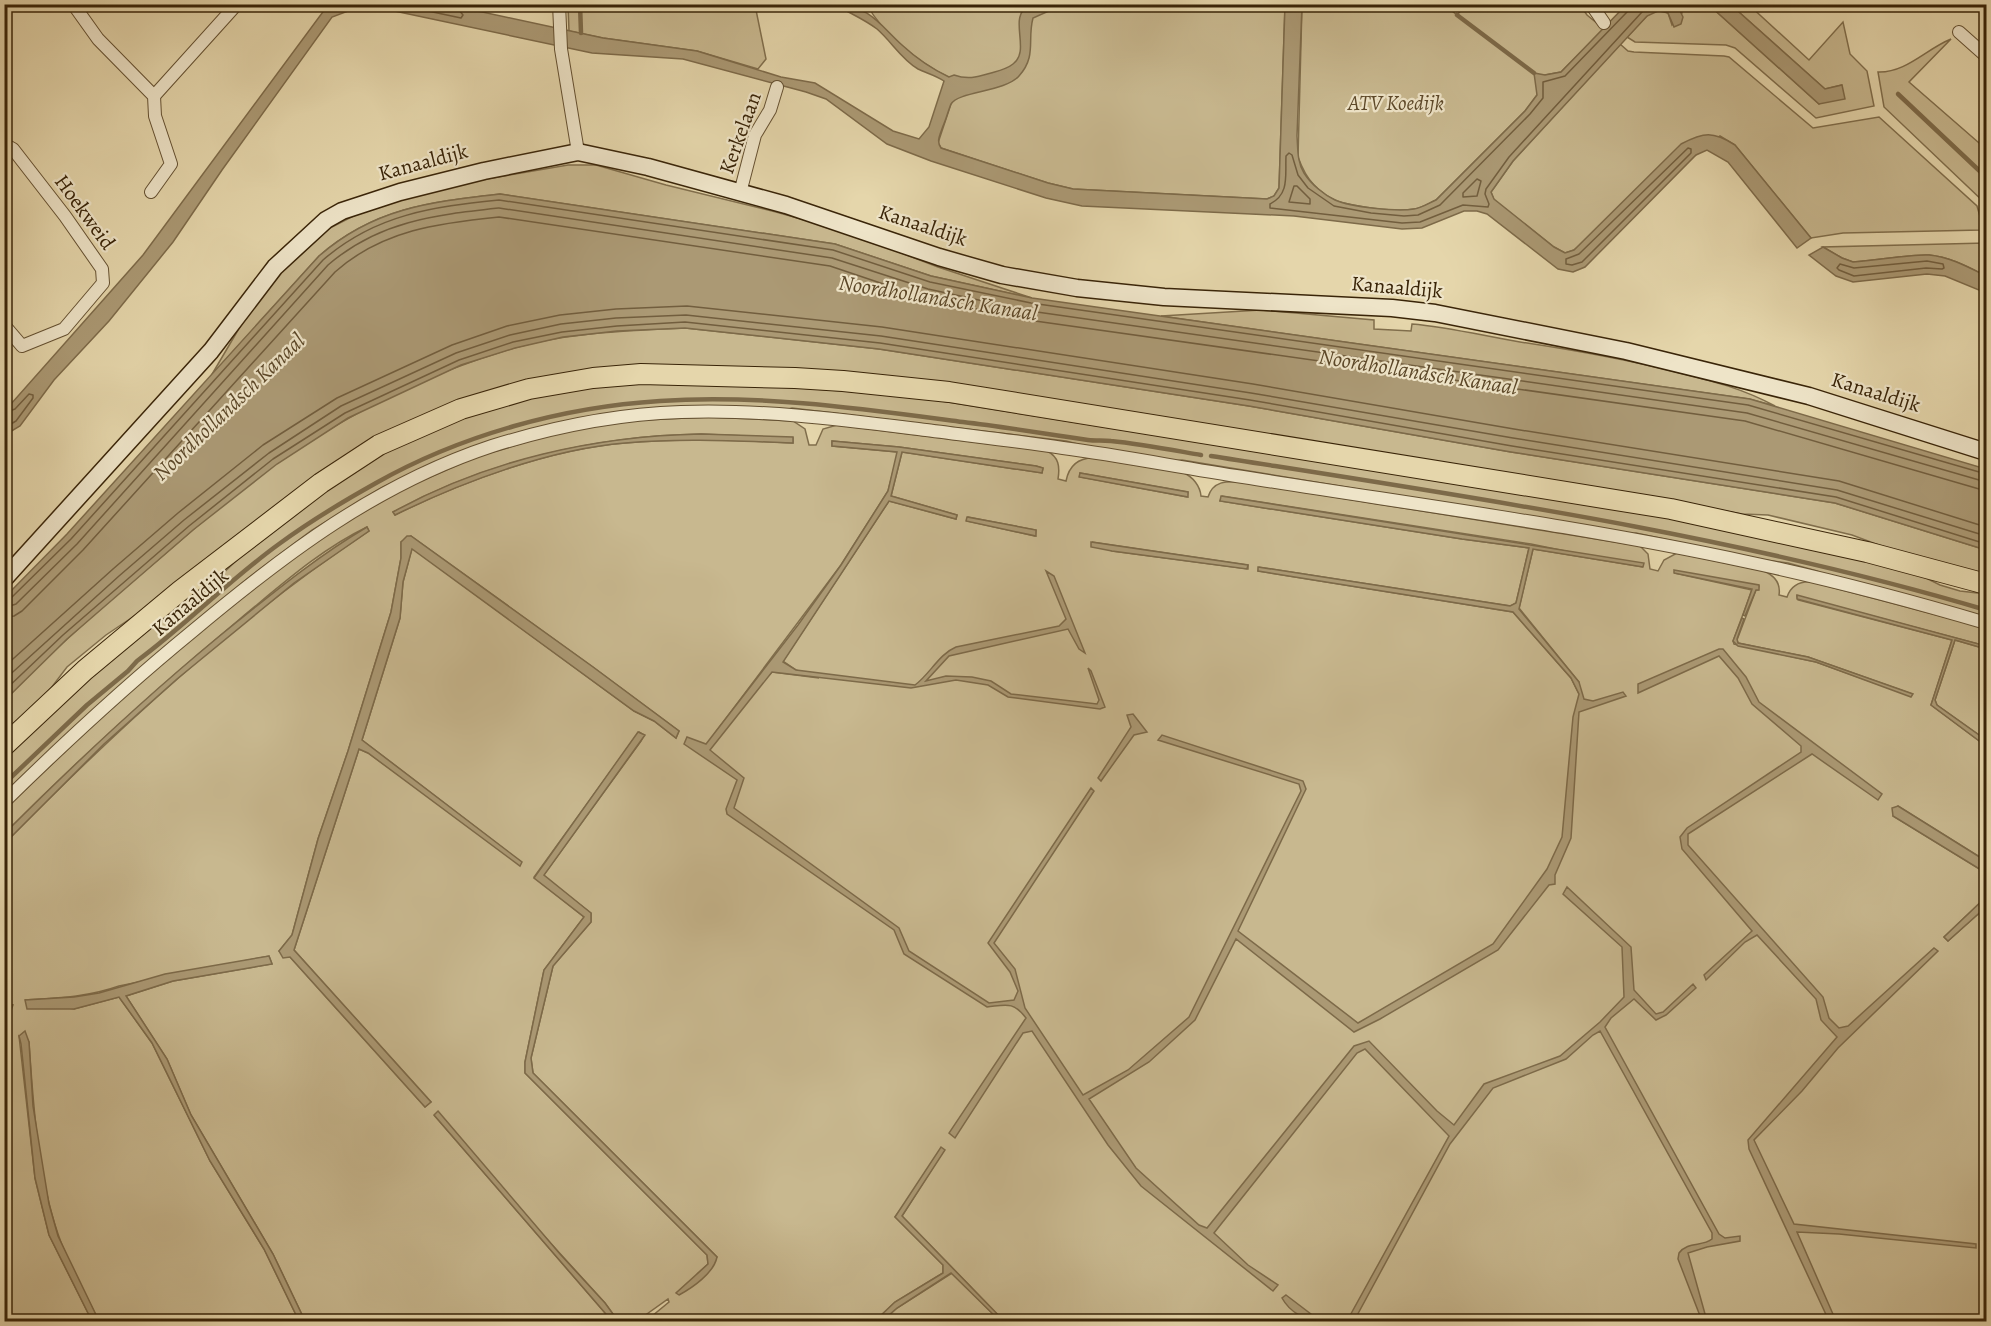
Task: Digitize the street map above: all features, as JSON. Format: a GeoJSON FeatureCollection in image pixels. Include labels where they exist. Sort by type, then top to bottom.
{"type":"FeatureCollection","features":[{"type":"Feature","properties":{"kind":"main road","name":"Kanaaldijk"},"geometry":{"type":"LineString","coordinates":[[4,746],[85,670],[180,591],[321,483],[379,445],[461,409],[529,389],[594,378],[641,374],[834,381],[949,392],[1671,509],[1867,552],[1986,584]]}},
{"type":"Feature","properties":{"kind":"street"},"geometry":{"type":"LineString","coordinates":[[73,4],[98,39],[154,96],[155,116],[171,164],[151,192]]}},
{"type":"Feature","properties":{"kind":"street"},"geometry":{"type":"LineString","coordinates":[[154,96],[237,4]]}},
{"type":"Feature","properties":{"kind":"street"},"geometry":{"type":"LineString","coordinates":[[559,4],[561,48],[579,152]]}},
{"type":"Feature","properties":{"kind":"street"},"geometry":{"type":"LineString","coordinates":[[1591,4],[1604,23]]}},
{"type":"Feature","properties":{"kind":"street"},"geometry":{"type":"LineString","coordinates":[[1959,32],[1986,56]]}},
{"type":"Feature","properties":{"kind":"street","name":"Kerkelaan"},"geometry":{"type":"LineString","coordinates":[[740,193],[756,135],[770,110],[777,87]]}},
{"type":"Feature","properties":{"kind":"street","name":"Hoekweid"},"geometry":{"type":"LineString","coordinates":[[4,144],[14,148],[102,269],[103,283],[64,329],[22,346],[4,325]]}},
{"type":"Feature","properties":{"kind":"street","name":"Kanaaldijk"},"geometry":{"type":"LineString","coordinates":[[4,579],[211,351],[275,267],[326,220],[342,211],[400,192],[484,171],[579,152],[648,167],[786,205],[939,257],[1002,275],[1077,288],[1164,297],[1392,308],[1435,313],[1626,351],[1809,396],[1986,452]]}},
{"type":"Feature","properties":{"kind":"street","name":"Kanaaldijk"},"geometry":{"type":"LineString","coordinates":[[4,802],[101,710],[250,582],[314,535],[370,500],[425,472],[495,445],[581,423],[651,414],[700,411],[814,416],[1068,448],[1553,526],[1745,561],[1863,589],[1986,623]]}},
{"type":"Feature","properties":{"kind":"green space"},"geometry":{"type":"Polygon","coordinates":[[[568,5],[755,5],[766,59],[758,69],[697,51],[569,31],[568,5]]]}},
{"type":"Feature","properties":{"kind":"green space"},"geometry":{"type":"Polygon","coordinates":[[[867,5],[1285,5],[1279,188],[1274,196],[1267,199],[1073,189],[941,148],[938,143],[951,104],[950,78],[903,47],[883,27],[867,5]]]}},
{"type":"Feature","properties":{"kind":"green space","name":"ATV Koedijk"},"geometry":{"type":"Polygon","coordinates":[[[1302,5],[1449,5],[1447,7],[1457,15],[1466,5],[1580,5],[1587,15],[1604,29],[1561,72],[1545,75],[1537,95],[1525,111],[1436,200],[1423,207],[1406,210],[1386,209],[1344,203],[1324,194],[1306,176],[1301,165],[1298,157],[1302,5]]]}},
{"type":"Feature","properties":{"kind":"green space"},"geometry":{"type":"Polygon","coordinates":[[[1677,5],[1709,5],[1819,104],[1842,85],[1825,89],[1731,5],[1749,5],[1809,60],[1843,22],[1850,54],[1867,71],[1874,106],[1816,118],[1735,48],[1726,45],[1635,42],[1627,37],[1656,10],[1668,13],[1672,25],[1682,13],[1677,5]]]}},
{"type":"Feature","properties":{"kind":"green space"},"geometry":{"type":"Polygon","coordinates":[[[1951,39],[1909,82],[1986,149],[1986,204],[1884,107],[1878,72],[1907,65],[1951,39]]]}},
{"type":"Feature","properties":{"kind":"green space"},"geometry":{"type":"Polygon","coordinates":[[[1620,44],[1628,51],[1634,52],[1729,57],[1813,128],[1879,117],[1977,206],[1981,230],[1843,233],[1811,238],[1735,145],[1720,136],[1574,250],[1565,253],[1494,200],[1491,192],[1513,161],[1620,44]]]}},
{"type":"Feature","properties":{"kind":"green space"},"geometry":{"type":"Polygon","coordinates":[[[568,165],[596,165],[844,231],[938,267],[1032,298],[931,276],[835,244],[500,194],[426,204],[404,210],[382,217],[340,240],[319,256],[211,376],[254,303],[285,267],[328,229],[365,210],[445,186],[568,165]]]}},
{"type":"Feature","properties":{"kind":"green space"},"geometry":{"type":"Polygon","coordinates":[[[1986,243],[1986,276],[1959,263],[1937,256],[1853,262],[1823,247],[1986,243]]]}},
{"type":"Feature","properties":{"kind":"green space"},"geometry":{"type":"Polygon","coordinates":[[[1261,310],[1374,320],[1374,329],[1411,331],[1412,324],[1426,325],[1598,355],[1714,382],[1751,394],[1775,406],[1749,399],[1161,316],[1261,310]]]}},
{"type":"Feature","properties":{"kind":"green space"},"geometry":{"type":"Polygon","coordinates":[[[685,328],[879,349],[1249,406],[1511,452],[1835,503],[1986,550],[1986,575],[1892,550],[1852,535],[1768,515],[1742,514],[1352,448],[675,366],[448,405],[106,635],[67,667],[45,696],[5,734],[5,700],[58,648],[114,597],[246,486],[278,462],[333,427],[421,382],[514,348],[577,335],[685,328]]]}},
{"type":"Feature","properties":{"kind":"green space"},"geometry":{"type":"Polygon","coordinates":[[[633,383],[781,387],[929,399],[1637,512],[1785,541],[1916,573],[1940,585],[1960,591],[1986,594],[1986,617],[1825,575],[1788,563],[1758,559],[1636,533],[1630,534],[1182,460],[1174,461],[1093,448],[1066,441],[792,408],[785,410],[669,407],[444,459],[383,487],[312,530],[247,579],[5,795],[5,757],[89,677],[149,628],[196,598],[256,543],[343,478],[404,443],[467,417],[532,398],[599,386],[633,383]]]}},
{"type":"Feature","properties":{"kind":"green space"},"geometry":{"type":"Polygon","coordinates":[[[709,417],[793,421],[805,429],[809,445],[816,445],[823,429],[837,425],[1047,451],[1058,463],[1058,479],[1066,481],[1069,471],[1075,464],[1083,459],[1093,458],[1184,473],[1196,482],[1201,496],[1208,497],[1213,488],[1221,483],[1241,482],[1640,546],[1648,554],[1650,569],[1658,571],[1664,560],[1677,553],[1764,571],[1776,580],[1779,595],[1787,597],[1796,585],[1812,582],[1986,628],[1986,646],[1797,596],[1798,600],[1952,640],[1931,705],[1986,746],[1986,861],[1898,806],[1893,816],[1986,873],[1986,897],[1944,937],[1948,941],[1986,907],[1986,1321],[1004,1321],[902,1216],[944,1150],[895,1217],[943,1265],[943,1273],[895,1302],[875,1321],[646,1321],[669,1302],[668,1299],[637,1321],[618,1321],[605,1303],[434,1115],[612,1321],[305,1321],[273,1254],[191,1115],[167,1059],[126,996],[173,981],[272,964],[269,956],[84,995],[25,1000],[74,1009],[119,997],[152,1043],[210,1161],[264,1249],[299,1321],[99,1321],[67,1256],[51,1212],[41,1164],[29,1042],[19,1036],[35,1178],[49,1235],[92,1321],[5,1321],[5,1019],[9,1016],[13,1005],[5,1004],[5,843],[90,759],[179,678],[271,601],[369,531],[367,527],[333,546],[301,569],[210,644],[120,723],[5,833],[5,809],[91,727],[175,652],[310,543],[407,487],[476,457],[543,437],[604,424],[709,417]],[[701,434],[621,440],[582,446],[504,465],[429,494],[393,512],[395,515],[477,479],[507,469],[596,446],[688,440],[793,443],[793,438],[701,434]],[[832,441],[832,446],[898,452],[888,491],[841,565],[715,733],[772,672],[819,678],[796,670],[783,661],[889,501],[956,519],[957,515],[891,496],[902,452],[1042,473],[1043,468],[899,447],[832,441]],[[1080,473],[1080,477],[1187,497],[1188,492],[1080,473]],[[1222,496],[1220,501],[1529,548],[1516,603],[1511,606],[1259,567],[1258,571],[1513,612],[1571,678],[1578,692],[1579,682],[1519,608],[1533,549],[1643,567],[1531,544],[1222,496]],[[968,517],[967,521],[1035,536],[1036,530],[968,517]],[[411,536],[401,542],[401,558],[391,612],[318,839],[292,935],[279,951],[290,957],[425,1107],[431,1102],[294,950],[359,749],[368,753],[521,862],[362,740],[400,618],[403,582],[412,548],[634,711],[654,721],[676,738],[679,731],[411,536]],[[1092,542],[1112,551],[1248,569],[1248,565],[1092,542]],[[1674,573],[1752,590],[1733,641],[1734,644],[1816,662],[1911,696],[1912,694],[1808,657],[1738,643],[1737,640],[1759,586],[1674,573]],[[639,732],[534,877],[584,917],[544,970],[525,1062],[525,1073],[707,1255],[708,1264],[697,1274],[717,1257],[533,1073],[531,1058],[553,966],[591,922],[591,913],[543,876],[641,741],[644,735],[639,732]]]}},
{"type":"Feature","properties":{"kind":"green space"},"geometry":{"type":"Polygon","coordinates":[[[1955,640],[1986,649],[1986,740],[1937,705],[1935,700],[1955,640]]]}},
{"type":"Feature","properties":{"kind":"green space"},"geometry":{"type":"Polygon","coordinates":[[[952,1273],[1000,1321],[882,1322],[897,1308],[952,1273]]]}},
{"type":"Feature","properties":{"kind":"water"},"geometry":{"type":"Polygon","coordinates":[[[328,5],[364,5],[332,17],[173,242],[109,321],[54,380],[20,426],[5,435],[5,408],[143,255],[328,5]]]}},
{"type":"Feature","properties":{"kind":"water"},"geometry":{"type":"Polygon","coordinates":[[[366,5],[450,5],[603,38],[697,51],[781,77],[815,83],[893,131],[919,139],[929,127],[944,81],[912,65],[877,29],[836,5],[857,8],[866,12],[902,45],[936,70],[949,77],[954,75],[968,78],[1005,69],[1013,64],[1020,50],[1020,17],[1023,10],[1030,5],[1079,5],[1051,10],[1033,18],[1030,55],[1025,69],[1019,76],[1004,85],[963,96],[951,104],[939,138],[941,148],[1073,189],[1267,199],[1274,196],[1279,188],[1285,5],[1302,5],[1297,136],[1298,155],[1302,169],[1314,185],[1326,195],[1342,203],[1406,210],[1423,207],[1436,200],[1525,111],[1537,95],[1534,73],[1545,75],[1561,72],[1626,5],[1677,5],[1683,17],[1681,24],[1674,27],[1668,13],[1660,10],[1647,16],[1513,161],[1491,192],[1494,199],[1554,247],[1565,253],[1574,250],[1681,144],[1702,135],[1714,135],[1735,145],[1811,238],[1797,248],[1728,162],[1707,150],[1696,155],[1585,267],[1573,272],[1558,269],[1487,214],[1477,211],[1464,211],[1422,228],[1402,229],[1294,216],[1082,206],[1046,198],[931,161],[887,144],[826,99],[806,92],[683,59],[592,53],[366,5]]]}},
{"type":"Feature","properties":{"kind":"water"},"geometry":{"type":"Polygon","coordinates":[[[1709,5],[1731,5],[1825,89],[1842,85],[1845,99],[1819,104],[1709,5]]]}},
{"type":"Feature","properties":{"kind":"water","name":"Noordhollandsch Kanaal"},"geometry":{"type":"Polygon","coordinates":[[[500,194],[835,244],[931,276],[1032,298],[1750,399],[1986,469],[1986,550],[1835,503],[1511,452],[1249,406],[879,349],[685,328],[617,331],[563,337],[515,348],[461,365],[348,418],[277,464],[193,530],[67,639],[5,700],[5,597],[67,534],[319,256],[361,227],[382,217],[426,204],[500,194]]]}},
{"type":"Feature","properties":{"kind":"water"},"geometry":{"type":"Polygon","coordinates":[[[1823,247],[1853,262],[1921,255],[1944,258],[1986,276],[1986,293],[1945,276],[1927,274],[1853,282],[1836,276],[1809,255],[1823,247]]]}},
{"type":"Feature","properties":{"kind":"water"},"geometry":{"type":"Polygon","coordinates":[[[701,434],[793,437],[793,443],[709,440],[596,446],[507,469],[477,479],[395,515],[393,512],[466,478],[542,454],[621,440],[701,434]]]}},
{"type":"Feature","properties":{"kind":"water"},"geometry":{"type":"Polygon","coordinates":[[[832,441],[899,447],[1043,468],[1042,473],[902,452],[891,496],[957,515],[956,519],[889,501],[783,662],[796,670],[915,685],[945,654],[956,647],[1059,626],[1066,619],[1046,571],[1054,576],[1085,653],[1079,649],[1068,629],[949,656],[926,681],[946,676],[972,677],[991,681],[1011,694],[1097,704],[1099,700],[1088,668],[1105,707],[1100,709],[1008,697],[988,685],[956,680],[911,688],[772,672],[710,750],[744,778],[734,808],[899,928],[909,951],[989,1003],[1014,1000],[1018,991],[1010,972],[988,943],[1091,788],[1094,791],[994,943],[1015,969],[1025,1008],[1083,1095],[1128,1070],[1189,1017],[1301,791],[1299,784],[1158,740],[1162,735],[1303,781],[1306,789],[1238,931],[1358,1023],[1493,944],[1547,869],[1562,837],[1573,717],[1579,694],[1571,678],[1513,612],[1258,571],[1258,567],[1510,606],[1516,603],[1529,548],[1220,501],[1221,496],[1644,563],[1643,567],[1533,549],[1519,609],[1579,682],[1584,699],[1593,701],[1623,692],[1626,696],[1579,712],[1571,838],[1555,875],[1555,884],[1549,885],[1498,950],[1354,1032],[1236,939],[1195,1020],[1149,1062],[1089,1099],[1136,1168],[1199,1225],[1207,1228],[1354,1046],[1369,1041],[1437,1111],[1454,1125],[1484,1084],[1560,1056],[1600,1022],[1624,997],[1622,947],[1563,894],[1567,887],[1631,947],[1634,990],[1656,1014],[1663,1012],[1693,984],[1696,988],[1666,1015],[1656,1020],[1634,999],[1611,1018],[1605,1027],[1719,1234],[1725,1238],[1740,1236],[1740,1241],[1688,1253],[1707,1321],[1702,1321],[1678,1259],[1683,1249],[1712,1239],[1712,1233],[1600,1031],[1566,1059],[1493,1088],[1450,1144],[1354,1321],[1347,1321],[1449,1136],[1365,1049],[1357,1053],[1214,1233],[1248,1265],[1278,1285],[1273,1291],[1141,1186],[1108,1145],[1032,1031],[1023,1033],[955,1138],[949,1133],[1026,1018],[1009,1005],[987,1007],[904,954],[894,930],[727,814],[726,809],[737,780],[684,744],[687,737],[706,744],[798,625],[841,565],[888,491],[897,452],[832,446],[832,441]]]}},
{"type":"Feature","properties":{"kind":"water"},"geometry":{"type":"Polygon","coordinates":[[[1080,473],[1188,492],[1188,497],[1079,477],[1080,473]]]}},
{"type":"Feature","properties":{"kind":"water"},"geometry":{"type":"Polygon","coordinates":[[[967,517],[1036,530],[1036,536],[966,521],[967,517]]]}},
{"type":"Feature","properties":{"kind":"water"},"geometry":{"type":"Polygon","coordinates":[[[367,527],[369,531],[294,583],[177,679],[104,744],[5,843],[5,833],[177,672],[285,584],[333,548],[367,527]]]}},
{"type":"Feature","properties":{"kind":"water"},"geometry":{"type":"Polygon","coordinates":[[[407,536],[411,536],[679,731],[676,738],[654,721],[634,711],[412,549],[403,582],[400,618],[362,740],[522,862],[520,866],[368,753],[359,749],[294,950],[431,1102],[425,1107],[290,957],[283,958],[279,951],[292,935],[318,839],[391,612],[401,558],[401,542],[407,536]]]}},
{"type":"Feature","properties":{"kind":"water"},"geometry":{"type":"Polygon","coordinates":[[[1091,542],[1248,565],[1247,569],[1112,551],[1091,547],[1091,542]]]}},
{"type":"Feature","properties":{"kind":"water"},"geometry":{"type":"Polygon","coordinates":[[[1674,570],[1759,585],[1759,590],[1756,590],[1745,616],[1743,615],[1752,589],[1674,573],[1674,570]]]}},
{"type":"Feature","properties":{"kind":"water"},"geometry":{"type":"Polygon","coordinates":[[[1797,595],[1986,646],[1986,649],[1955,640],[1935,700],[1937,705],[1986,740],[1986,746],[1931,705],[1952,640],[1797,599],[1797,595]]]}},
{"type":"Feature","properties":{"kind":"water"},"geometry":{"type":"Polygon","coordinates":[[[1742,618],[1744,619],[1737,639],[1738,643],[1808,657],[1913,694],[1911,697],[1816,662],[1738,646],[1733,641],[1742,618]]]}},
{"type":"Feature","properties":{"kind":"water"},"geometry":{"type":"Polygon","coordinates":[[[1723,649],[1746,677],[1759,702],[1882,794],[1878,800],[1812,754],[1688,834],[1688,845],[1823,997],[1829,1018],[1839,1028],[1848,1026],[1934,948],[1938,951],[1838,1048],[1802,1091],[1754,1140],[1794,1224],[1976,1244],[1976,1248],[1797,1232],[1836,1321],[1829,1321],[1749,1149],[1748,1140],[1837,1037],[1821,1020],[1816,999],[1757,935],[1745,942],[1706,980],[1704,975],[1752,931],[1682,849],[1680,837],[1687,828],[1801,752],[1801,746],[1752,704],[1738,678],[1719,656],[1638,693],[1638,684],[1723,649]]]}},
{"type":"Feature","properties":{"kind":"water"},"geometry":{"type":"Polygon","coordinates":[[[1133,714],[1147,732],[1134,735],[1101,781],[1098,778],[1131,727],[1127,715],[1133,714]]]}},
{"type":"Feature","properties":{"kind":"water"},"geometry":{"type":"Polygon","coordinates":[[[638,732],[645,735],[544,875],[591,913],[591,922],[553,966],[531,1058],[533,1073],[717,1257],[707,1274],[679,1295],[676,1293],[708,1264],[707,1255],[525,1073],[525,1062],[544,970],[584,917],[534,878],[638,732]]]}},
{"type":"Feature","properties":{"kind":"water"},"geometry":{"type":"Polygon","coordinates":[[[1898,806],[1986,861],[1986,873],[1893,816],[1892,808],[1898,806]]]}},
{"type":"Feature","properties":{"kind":"water"},"geometry":{"type":"Polygon","coordinates":[[[1986,897],[1986,907],[1948,941],[1944,937],[1986,897]]]}},
{"type":"Feature","properties":{"kind":"water"},"geometry":{"type":"Polygon","coordinates":[[[269,956],[272,964],[173,981],[126,996],[167,1059],[191,1115],[273,1254],[305,1321],[299,1321],[264,1249],[210,1161],[152,1043],[119,997],[74,1009],[27,1009],[25,1000],[99,993],[165,974],[269,956]]]}},
{"type":"Feature","properties":{"kind":"water"},"geometry":{"type":"Polygon","coordinates":[[[25,1031],[29,1042],[33,1106],[49,1204],[58,1236],[99,1321],[92,1321],[49,1235],[35,1178],[19,1036],[25,1031]]]}},
{"type":"Feature","properties":{"kind":"water"},"geometry":{"type":"Polygon","coordinates":[[[438,1111],[605,1303],[618,1321],[612,1321],[434,1115],[438,1111]]]}},
{"type":"Feature","properties":{"kind":"water"},"geometry":{"type":"Polygon","coordinates":[[[941,1147],[945,1150],[902,1216],[1004,1321],[1000,1321],[951,1273],[897,1308],[882,1321],[875,1321],[895,1302],[943,1273],[943,1265],[895,1217],[941,1147]]]}},
{"type":"Feature","properties":{"kind":"water"},"geometry":{"type":"Polygon","coordinates":[[[1286,1295],[1320,1321],[1309,1320],[1293,1311],[1282,1298],[1286,1295]]]}},
{"type":"Feature","properties":{"kind":"waterway"},"geometry":{"type":"LineString","coordinates":[[580,4],[581,33]]}},
{"type":"Feature","properties":{"kind":"waterway"},"geometry":{"type":"LineString","coordinates":[[1444,4],[1447,7]]}},
{"type":"Feature","properties":{"kind":"waterway"},"geometry":{"type":"LineString","coordinates":[[1457,15],[1534,73]]}},
{"type":"Feature","properties":{"kind":"waterway"},"geometry":{"type":"LineString","coordinates":[[1898,94],[1986,177]]}},
{"type":"Feature","properties":{"kind":"waterway"},"geometry":{"type":"LineString","coordinates":[[4,784],[137,661],[243,572],[290,536],[351,497],[409,466],[443,451],[514,426],[623,404],[698,399],[774,401],[888,412],[1201,455]]}},
{"type":"Feature","properties":{"kind":"waterway"},"geometry":{"type":"LineString","coordinates":[[1211,456],[1504,503],[1699,539],[1795,560],[1986,610]]}}]}
